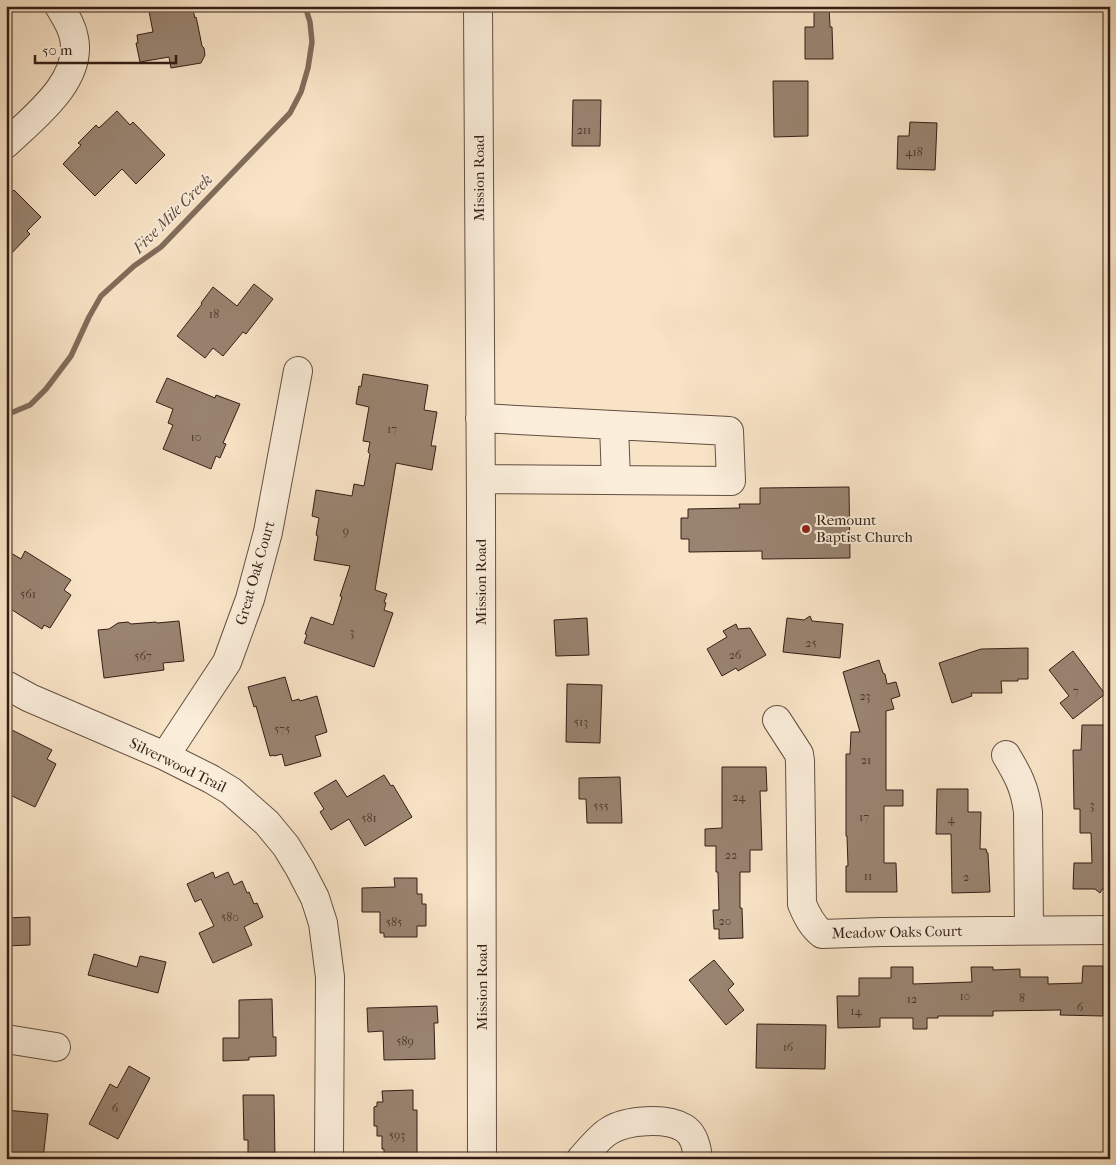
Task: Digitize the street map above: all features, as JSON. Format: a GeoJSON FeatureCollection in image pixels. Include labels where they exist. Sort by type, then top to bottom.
{"type":"FeatureCollection","features":[{"type":"Feature","properties":{"kind":"street"},"geometry":{"type":"LineString","coordinates":[[6,144],[49,103],[62,87],[72,69],[75,55],[74,39],[59,6]]}},
{"type":"Feature","properties":{"kind":"street","name":"Mission Road"},"geometry":{"type":"LineString","coordinates":[[478,6],[482,1159]]}},
{"type":"Feature","properties":{"kind":"street","name":"Great Oak Court"},"geometry":{"type":"LineString","coordinates":[[165,756],[227,662],[250,599],[268,532],[298,371]]}},
{"type":"Feature","properties":{"kind":"street"},"geometry":{"type":"LineString","coordinates":[[480,418],[729,431],[731,481],[480,479]]}},
{"type":"Feature","properties":{"kind":"street"},"geometry":{"type":"LineString","coordinates":[[614,426],[616,480]]}},
{"type":"Feature","properties":{"kind":"street","name":"Silverwood Trail"},"geometry":{"type":"LineString","coordinates":[[6,685],[30,698],[165,756],[211,779],[231,791],[268,823],[286,846],[314,898],[323,923],[330,977],[329,1159]]}},
{"type":"Feature","properties":{"kind":"street","name":"Meadow Oaks Court"},"geometry":{"type":"LineString","coordinates":[[777,720],[799,754],[802,904],[807,917],[822,934],[1110,930]]}},
{"type":"Feature","properties":{"kind":"street"},"geometry":{"type":"LineString","coordinates":[[1006,755],[1020,780],[1026,797],[1028,812],[1029,930]]}},
{"type":"Feature","properties":{"kind":"street"},"geometry":{"type":"LineString","coordinates":[[6,1039],[56,1047]]}},
{"type":"Feature","properties":{"kind":"street"},"geometry":{"type":"LineString","coordinates":[[581,1159],[608,1131],[623,1125],[652,1121],[686,1128],[694,1140],[698,1159]]}},
{"type":"Feature","properties":{"kind":"building"},"geometry":{"type":"Polygon","coordinates":[[[148,6],[192,6],[204,48],[205,55],[201,63],[171,68],[169,57],[140,62],[136,43],[138,43],[137,35],[153,32],[148,6]]]}},
{"type":"Feature","properties":{"kind":"building"},"geometry":{"type":"Polygon","coordinates":[[[814,6],[829,6],[833,59],[805,59],[805,27],[814,27],[814,6]]]}},
{"type":"Feature","properties":{"kind":"building"},"geometry":{"type":"Polygon","coordinates":[[[773,81],[808,81],[808,136],[774,137],[773,81]]]}},
{"type":"Feature","properties":{"kind":"building"},"geometry":{"type":"Polygon","coordinates":[[[573,100],[601,100],[600,146],[572,146],[573,100]]]}},
{"type":"Feature","properties":{"kind":"building"},"geometry":{"type":"Polygon","coordinates":[[[117,111],[130,125],[133,122],[165,155],[136,184],[122,169],[95,196],[63,164],[81,145],[78,143],[96,125],[99,128],[117,111]]]}},
{"type":"Feature","properties":{"kind":"building"},"geometry":{"type":"Polygon","coordinates":[[[910,122],[937,123],[935,170],[897,169],[898,136],[909,136],[910,122]]]}},
{"type":"Feature","properties":{"kind":"building"},"geometry":{"type":"Polygon","coordinates":[[[14,190],[41,217],[27,231],[30,234],[6,259],[6,198],[14,190]]]}},
{"type":"Feature","properties":{"kind":"building"},"geometry":{"type":"Polygon","coordinates":[[[254,284],[273,299],[246,334],[243,332],[223,356],[213,348],[205,358],[177,336],[213,287],[237,306],[254,284]]]}},
{"type":"Feature","properties":{"kind":"building"},"geometry":{"type":"Polygon","coordinates":[[[363,374],[428,385],[424,410],[437,412],[431,446],[436,446],[432,470],[396,463],[375,590],[387,594],[384,610],[393,613],[374,667],[304,643],[311,617],[333,625],[350,566],[314,560],[319,518],[312,516],[316,490],[352,496],[354,484],[364,486],[370,454],[368,452],[370,442],[363,441],[369,407],[356,404],[363,374]]]}},
{"type":"Feature","properties":{"kind":"building"},"geometry":{"type":"Polygon","coordinates":[[[167,378],[215,398],[216,395],[240,404],[223,443],[226,444],[220,458],[216,456],[211,469],[163,449],[173,425],[168,423],[173,409],[156,402],[167,378]]]}},
{"type":"Feature","properties":{"kind":"building","name":"Remount Baptist Church"},"geometry":{"type":"Polygon","coordinates":[[[849,487],[850,558],[762,559],[762,551],[689,552],[689,539],[681,539],[681,518],[688,518],[688,509],[740,508],[739,504],[760,504],[760,488],[849,487]]]}},
{"type":"Feature","properties":{"kind":"building"},"geometry":{"type":"Polygon","coordinates":[[[6,550],[21,559],[25,551],[71,580],[64,590],[71,595],[50,628],[44,625],[42,629],[6,606],[6,550]]]}},
{"type":"Feature","properties":{"kind":"building"},"geometry":{"type":"Polygon","coordinates":[[[810,616],[812,621],[843,624],[840,658],[783,652],[787,618],[804,620],[810,616]]]}},
{"type":"Feature","properties":{"kind":"building"},"geometry":{"type":"Polygon","coordinates":[[[587,618],[589,655],[556,656],[554,620],[587,618]]]}},
{"type":"Feature","properties":{"kind":"building"},"geometry":{"type":"Polygon","coordinates":[[[179,621],[184,661],[163,663],[164,670],[104,678],[98,630],[109,629],[118,623],[179,621]]]}},
{"type":"Feature","properties":{"kind":"building"},"geometry":{"type":"Polygon","coordinates":[[[736,624],[738,629],[750,628],[766,655],[738,671],[736,668],[722,676],[707,649],[727,637],[723,631],[736,624]]]}},
{"type":"Feature","properties":{"kind":"building"},"geometry":{"type":"Polygon","coordinates":[[[1028,648],[1028,679],[1001,681],[1002,693],[971,693],[972,696],[952,703],[939,663],[981,649],[1028,648]]]}},
{"type":"Feature","properties":{"kind":"building"},"geometry":{"type":"Polygon","coordinates":[[[1073,651],[1105,694],[1073,719],[1060,703],[1069,696],[1049,670],[1073,651]]]}},
{"type":"Feature","properties":{"kind":"building"},"geometry":{"type":"Polygon","coordinates":[[[879,660],[887,684],[896,682],[900,696],[891,699],[894,709],[886,711],[886,790],[903,790],[903,806],[884,806],[884,863],[896,863],[897,892],[846,892],[846,866],[848,866],[846,754],[850,754],[851,732],[860,732],[843,672],[879,660]]]}},
{"type":"Feature","properties":{"kind":"building"},"geometry":{"type":"Polygon","coordinates":[[[285,677],[292,701],[299,699],[300,701],[317,696],[327,732],[315,736],[321,756],[285,766],[282,754],[270,756],[256,706],[254,707],[248,687],[285,677]]]}},
{"type":"Feature","properties":{"kind":"building"},"geometry":{"type":"Polygon","coordinates":[[[567,684],[602,685],[600,743],[566,742],[567,684]]]}},
{"type":"Feature","properties":{"kind":"building"},"geometry":{"type":"Polygon","coordinates":[[[1082,725],[1110,725],[1110,889],[1102,889],[1100,893],[1095,889],[1073,889],[1074,863],[1092,863],[1091,833],[1080,833],[1080,809],[1074,809],[1073,750],[1081,750],[1082,725]]]}},
{"type":"Feature","properties":{"kind":"building"},"geometry":{"type":"Polygon","coordinates":[[[6,727],[52,750],[47,759],[56,764],[35,807],[6,793],[6,727]]]}},
{"type":"Feature","properties":{"kind":"building"},"geometry":{"type":"Polygon","coordinates":[[[722,767],[766,767],[767,791],[760,791],[762,850],[750,850],[750,872],[740,872],[740,908],[742,908],[743,938],[719,939],[719,929],[714,929],[713,910],[719,910],[716,846],[705,846],[705,829],[722,828],[722,767]]]}},
{"type":"Feature","properties":{"kind":"building"},"geometry":{"type":"Polygon","coordinates":[[[384,775],[391,786],[393,785],[412,817],[365,846],[349,819],[331,830],[320,812],[324,809],[314,793],[336,780],[347,797],[384,775]]]}},
{"type":"Feature","properties":{"kind":"building"},"geometry":{"type":"Polygon","coordinates":[[[620,777],[622,823],[587,823],[586,799],[579,799],[579,778],[620,777]]]}},
{"type":"Feature","properties":{"kind":"building"},"geometry":{"type":"Polygon","coordinates":[[[937,789],[968,789],[968,812],[981,812],[980,849],[986,849],[988,853],[990,892],[952,893],[951,834],[936,834],[937,789]]]}},
{"type":"Feature","properties":{"kind":"building"},"geometry":{"type":"Polygon","coordinates":[[[213,872],[215,878],[228,872],[234,885],[242,881],[254,904],[257,903],[263,917],[244,927],[252,945],[213,963],[199,933],[214,926],[201,899],[195,902],[187,884],[213,872]]]}},
{"type":"Feature","properties":{"kind":"building"},"geometry":{"type":"Polygon","coordinates":[[[394,878],[417,878],[417,894],[422,894],[422,904],[426,904],[426,926],[417,926],[417,937],[384,937],[384,933],[380,933],[380,912],[362,912],[362,888],[395,887],[394,878]]]}},
{"type":"Feature","properties":{"kind":"building"},"geometry":{"type":"Polygon","coordinates":[[[30,917],[30,945],[6,946],[6,918],[30,917]]]}},
{"type":"Feature","properties":{"kind":"building"},"geometry":{"type":"Polygon","coordinates":[[[94,954],[137,967],[140,956],[166,962],[158,993],[88,975],[94,954]]]}},
{"type":"Feature","properties":{"kind":"building"},"geometry":{"type":"Polygon","coordinates":[[[714,960],[734,984],[728,990],[744,1010],[726,1025],[689,980],[714,960]]]}},
{"type":"Feature","properties":{"kind":"building"},"geometry":{"type":"Polygon","coordinates":[[[1083,966],[1103,966],[1103,1016],[1060,1015],[1061,1010],[993,1011],[993,1016],[938,1016],[938,1018],[927,1018],[927,1029],[913,1029],[913,1018],[880,1018],[880,1027],[838,1028],[837,996],[859,996],[859,978],[891,978],[891,967],[913,967],[913,984],[972,982],[971,967],[993,967],[993,970],[1020,969],[1020,977],[1048,977],[1048,984],[1082,983],[1083,966]]]}},
{"type":"Feature","properties":{"kind":"building"},"geometry":{"type":"Polygon","coordinates":[[[272,999],[273,1037],[276,1037],[276,1056],[249,1057],[249,1060],[223,1061],[223,1038],[239,1038],[239,1000],[272,999]]]}},
{"type":"Feature","properties":{"kind":"building"},"geometry":{"type":"Polygon","coordinates":[[[437,1006],[438,1023],[434,1023],[435,1059],[384,1060],[383,1031],[368,1032],[367,1008],[437,1006]]]}},
{"type":"Feature","properties":{"kind":"building"},"geometry":{"type":"Polygon","coordinates":[[[757,1024],[826,1025],[825,1069],[756,1068],[757,1024]]]}},
{"type":"Feature","properties":{"kind":"building"},"geometry":{"type":"Polygon","coordinates":[[[129,1066],[150,1078],[118,1139],[89,1124],[110,1084],[117,1088],[129,1066]]]}},
{"type":"Feature","properties":{"kind":"building"},"geometry":{"type":"Polygon","coordinates":[[[413,1090],[413,1110],[417,1110],[417,1159],[384,1159],[382,1136],[377,1136],[377,1126],[374,1126],[374,1107],[377,1106],[377,1102],[383,1102],[382,1091],[413,1090]]]}},
{"type":"Feature","properties":{"kind":"building"},"geometry":{"type":"Polygon","coordinates":[[[243,1095],[274,1095],[275,1159],[248,1159],[248,1140],[244,1140],[243,1095]]]}},
{"type":"Feature","properties":{"kind":"building"},"geometry":{"type":"Polygon","coordinates":[[[6,1110],[48,1114],[43,1159],[6,1159],[6,1110]]]}},
{"type":"Feature","properties":{"kind":"waterway","name":"Five Mile Creek"},"geometry":{"type":"LineString","coordinates":[[6,415],[30,405],[46,389],[71,356],[101,296],[134,266],[161,247],[290,113],[301,92],[308,68],[312,42],[310,22],[305,6]]}},
{"type":"Feature","properties":{"kind":"place","name":"Remount Baptist Church"},"geometry":{"type":"Point","coordinates":[806,529]}}]}
